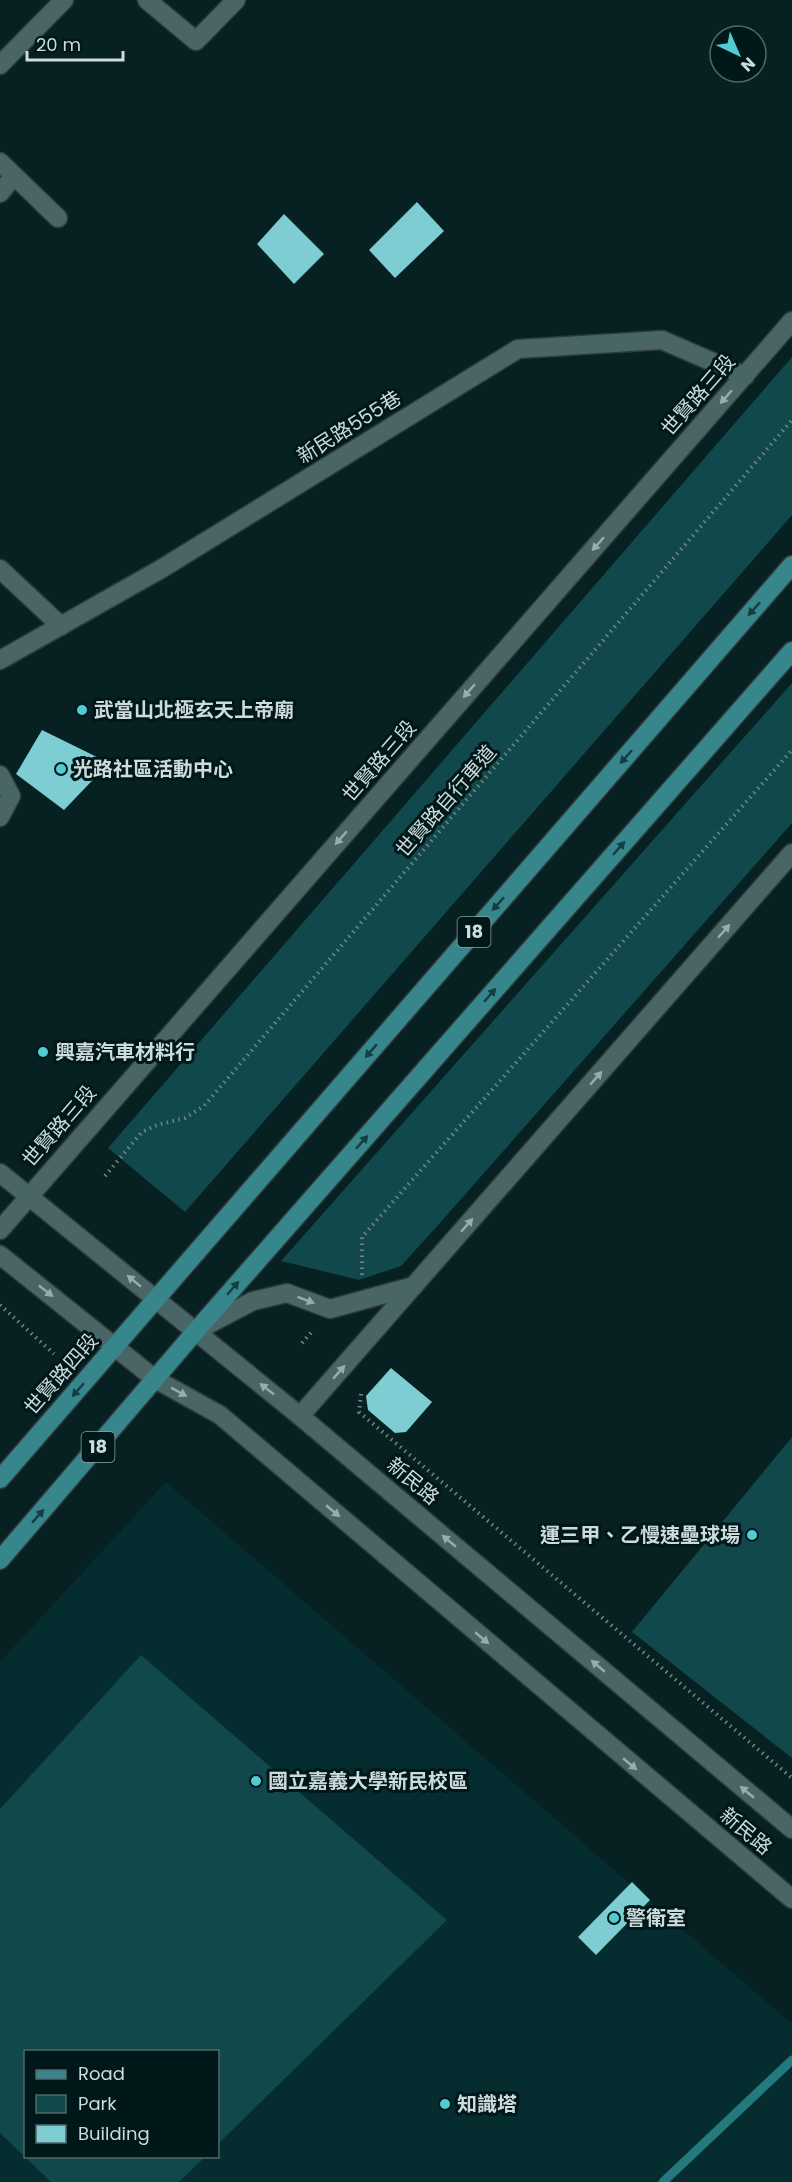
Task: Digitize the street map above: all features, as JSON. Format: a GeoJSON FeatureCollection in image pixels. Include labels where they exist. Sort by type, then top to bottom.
{"type":"FeatureCollection","features":[{"type":"Feature","properties":{"kind":"main road","name":"18"},"geometry":{"type":"LineString","coordinates":[[156,1299],[792,565]]}},
{"type":"Feature","properties":{"kind":"main road","name":"18"},"geometry":{"type":"LineString","coordinates":[[0,1560],[195,1332],[792,651]]}},
{"type":"Feature","properties":{"kind":"main road","name":"世賢路四段"},"geometry":{"type":"LineString","coordinates":[[0,1479],[156,1299]]}},
{"type":"Feature","properties":{"kind":"street"},"geometry":{"type":"LineString","coordinates":[[0,65],[64,0]]}},
{"type":"Feature","properties":{"kind":"street"},"geometry":{"type":"LineString","coordinates":[[147,0],[196,41],[236,0]]}},
{"type":"Feature","properties":{"kind":"street"},"geometry":{"type":"LineString","coordinates":[[0,162],[58,218]]}},
{"type":"Feature","properties":{"kind":"street"},"geometry":{"type":"LineString","coordinates":[[0,193],[14,176]]}},
{"type":"Feature","properties":{"kind":"street","name":"世賢路三段"},"geometry":{"type":"LineString","coordinates":[[0,1230],[792,321]]}},
{"type":"Feature","properties":{"kind":"street","name":"新民路555巷"},"geometry":{"type":"LineString","coordinates":[[0,660],[161,569],[518,349],[662,340],[744,376]]}},
{"type":"Feature","properties":{"kind":"street"},"geometry":{"type":"LineString","coordinates":[[0,569],[61,626]]}},
{"type":"Feature","properties":{"kind":"street"},"geometry":{"type":"LineString","coordinates":[[0,775],[11,796],[0,817]]}},
{"type":"Feature","properties":{"kind":"street"},"geometry":{"type":"LineString","coordinates":[[300,1416],[792,853]]}},
{"type":"Feature","properties":{"kind":"street","name":"新民路"},"geometry":{"type":"LineString","coordinates":[[0,1173],[300,1416],[792,1829]]}},
{"type":"Feature","properties":{"kind":"street","name":"新民路"},"geometry":{"type":"LineString","coordinates":[[0,1255],[116,1345],[155,1379],[220,1415],[792,1899]]}},
{"type":"Feature","properties":{"kind":"street"},"geometry":{"type":"LineString","coordinates":[[195,1332],[253,1301],[287,1293],[330,1309],[414,1286]]}},
{"type":"Feature","properties":{"kind":"path","name":"世賢路自行車道"},"geometry":{"type":"LineString","coordinates":[[105,1176],[142,1132],[157,1125],[185,1118],[204,1106],[792,420]]}},
{"type":"Feature","properties":{"kind":"path"},"geometry":{"type":"LineString","coordinates":[[302,1343],[363,1274],[362,1237],[792,750]]}},
{"type":"Feature","properties":{"kind":"path"},"geometry":{"type":"LineString","coordinates":[[0,1305],[54,1354]]}},
{"type":"Feature","properties":{"kind":"path"},"geometry":{"type":"LineString","coordinates":[[362,1394],[359,1412],[792,1778]]}},
{"type":"Feature","properties":{"kind":"shaded area","name":"國立嘉義大學新民校區"},"geometry":{"type":"Polygon","coordinates":[[[166,1482],[792,2024],[792,2182],[0,2182],[0,1662],[166,1482]]]}},
{"type":"Feature","properties":{"kind":"green space"},"geometry":{"type":"Polygon","coordinates":[[[792,357],[792,515],[185,1212],[108,1148],[792,357]]]}},
{"type":"Feature","properties":{"kind":"green space"},"geometry":{"type":"Polygon","coordinates":[[[792,683],[792,823],[440,1223],[401,1266],[359,1280],[281,1261],[792,683]]]}},
{"type":"Feature","properties":{"kind":"green space","name":"運三甲、乙慢速壘球場"},"geometry":{"type":"Polygon","coordinates":[[[792,1437],[792,1758],[632,1632],[792,1437]]]}},
{"type":"Feature","properties":{"kind":"green space"},"geometry":{"type":"Polygon","coordinates":[[[141,1655],[447,1920],[219,2143],[219,2050],[24,2050],[24,2156],[0,2133],[0,1809],[141,1655]]]}},
{"type":"Feature","properties":{"kind":"green space"},"geometry":{"type":"Polygon","coordinates":[[[26,2158],[204,2158],[179,2182],[51,2182],[26,2158]]]}},
{"type":"Feature","properties":{"kind":"building"},"geometry":{"type":"Polygon","coordinates":[[[417,202],[444,231],[395,278],[369,250],[417,202]]]}},
{"type":"Feature","properties":{"kind":"building"},"geometry":{"type":"Polygon","coordinates":[[[284,214],[324,254],[294,284],[257,244],[284,214]]]}},
{"type":"Feature","properties":{"kind":"building","name":"光路社區活動中心"},"geometry":{"type":"Polygon","coordinates":[[[42,730],[109,763],[64,810],[16,774],[42,730]]]}},
{"type":"Feature","properties":{"kind":"building"},"geometry":{"type":"Polygon","coordinates":[[[391,1368],[432,1402],[406,1432],[395,1433],[368,1410],[366,1396],[391,1368]]]}},
{"type":"Feature","properties":{"kind":"building","name":"警衛室"},"geometry":{"type":"Polygon","coordinates":[[[632,1882],[650,1900],[596,1955],[578,1937],[632,1882]]]}},
{"type":"Feature","properties":{"kind":"waterway"},"geometry":{"type":"LineString","coordinates":[[663,2182],[792,2060]]}},
{"type":"Feature","properties":{"kind":"place","name":"武當山北極玄天上帝廟"},"geometry":{"type":"Point","coordinates":[82,710]}},
{"type":"Feature","properties":{"kind":"place","name":"光路社區活動中心"},"geometry":{"type":"Point","coordinates":[61,769]}},
{"type":"Feature","properties":{"kind":"place","name":"興嘉汽車材料行"},"geometry":{"type":"Point","coordinates":[43,1052]}},
{"type":"Feature","properties":{"kind":"place","name":"運三甲、乙慢速壘球場"},"geometry":{"type":"Point","coordinates":[752,1535]}},
{"type":"Feature","properties":{"kind":"place","name":"國立嘉義大學新民校區"},"geometry":{"type":"Point","coordinates":[256,1781]}},
{"type":"Feature","properties":{"kind":"place","name":"警衛室"},"geometry":{"type":"Point","coordinates":[614,1918]}},
{"type":"Feature","properties":{"kind":"place","name":"知識塔"},"geometry":{"type":"Point","coordinates":[445,2104]}}]}
